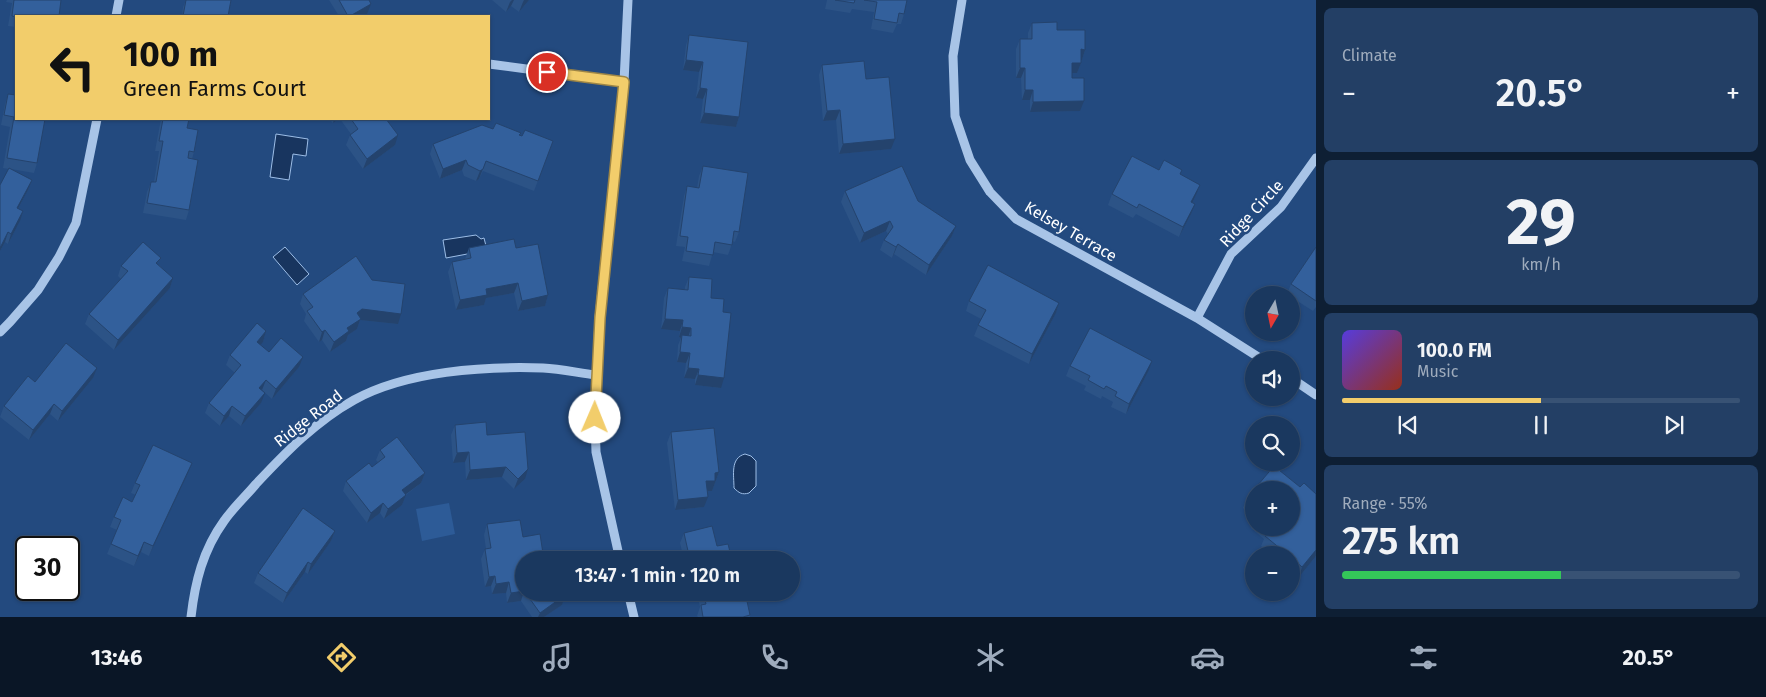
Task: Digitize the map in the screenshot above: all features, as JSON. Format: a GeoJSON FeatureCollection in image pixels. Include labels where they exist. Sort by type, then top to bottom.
{"type":"FeatureCollection","features":[{"type":"Feature","properties":{"kind":"street"},"geometry":{"type":"LineString","coordinates":[[116,15],[119,0]]}},
{"type":"Feature","properties":{"kind":"street"},"geometry":{"type":"LineString","coordinates":[[618,551],[596,452],[596,375],[624,82],[628,0]]}},
{"type":"Feature","properties":{"kind":"street","name":"Kelsey Terrace"},"geometry":{"type":"LineString","coordinates":[[962,0],[953,56],[955,116],[970,160],[990,192],[1016,219],[1197,318],[1249,351]]}},
{"type":"Feature","properties":{"kind":"street"},"geometry":{"type":"LineString","coordinates":[[490,64],[624,82]]}},
{"type":"Feature","properties":{"kind":"street"},"geometry":{"type":"LineString","coordinates":[[0,332],[38,290],[59,257],[76,223],[97,120]]}},
{"type":"Feature","properties":{"kind":"street","name":"Ridge Circle"},"geometry":{"type":"LineString","coordinates":[[1197,318],[1231,254],[1281,207],[1316,158]]}},
{"type":"Feature","properties":{"kind":"street","name":"Ridge Road"},"geometry":{"type":"LineString","coordinates":[[191,617],[194,590],[200,568],[209,545],[224,521],[280,458],[315,427],[354,400],[399,382],[446,373],[494,369],[544,368],[596,375]]}},
{"type":"Feature","properties":{"kind":"street"},"geometry":{"type":"LineString","coordinates":[[1300,384],[1316,395]]}},
{"type":"Feature","properties":{"kind":"street"},"geometry":{"type":"LineString","coordinates":[[630,601],[634,617]]}},
{"type":"Feature","properties":{"kind":"shaded area"},"geometry":{"type":"Polygon","coordinates":[[[276,134],[308,139],[306,156],[293,154],[289,180],[270,177],[276,134]]]}},
{"type":"Feature","properties":{"kind":"shaded area"},"geometry":{"type":"Polygon","coordinates":[[[476,235],[481,239],[484,238],[486,246],[478,252],[446,258],[443,240],[476,235]]]}},
{"type":"Feature","properties":{"kind":"shaded area"},"geometry":{"type":"Polygon","coordinates":[[[285,247],[309,274],[297,285],[273,257],[285,247]]]}},
{"type":"Feature","properties":{"kind":"shaded area"},"geometry":{"type":"Polygon","coordinates":[[[745,454],[751,456],[756,461],[756,486],[749,493],[744,494],[734,488],[734,468],[737,459],[745,454]]]}},
{"type":"Feature","properties":{"kind":"shaded area"},"geometry":{"type":"Polygon","coordinates":[[[449,503],[455,534],[422,541],[416,509],[449,503]]]}},
{"type":"Feature","properties":{"kind":"building"},"geometry":{"type":"Polygon","coordinates":[[[14,0],[61,0],[59,15],[12,16],[14,0]]]}},
{"type":"Feature","properties":{"kind":"building"},"geometry":{"type":"Polygon","coordinates":[[[186,0],[231,0],[228,15],[183,15],[186,0]]]}},
{"type":"Feature","properties":{"kind":"building"},"geometry":{"type":"Polygon","coordinates":[[[339,0],[369,0],[371,4],[352,15],[347,15],[339,0]]]}},
{"type":"Feature","properties":{"kind":"building"},"geometry":{"type":"Polygon","coordinates":[[[835,0],[855,0],[854,3],[835,0]]]}},
{"type":"Feature","properties":{"kind":"building"},"geometry":{"type":"Polygon","coordinates":[[[864,0],[907,0],[904,14],[899,13],[897,23],[874,19],[877,2],[864,0]]]}},
{"type":"Feature","properties":{"kind":"building"},"geometry":{"type":"Polygon","coordinates":[[[1057,22],[1057,30],[1085,30],[1085,50],[1081,49],[1081,63],[1072,63],[1072,78],[1084,78],[1084,101],[1033,102],[1033,90],[1025,90],[1025,68],[1020,68],[1020,39],[1032,39],[1032,23],[1057,22]]]}},
{"type":"Feature","properties":{"kind":"building"},"geometry":{"type":"Polygon","coordinates":[[[689,35],[748,42],[739,117],[704,113],[707,89],[700,88],[703,62],[686,60],[689,35]]]}},
{"type":"Feature","properties":{"kind":"building"},"geometry":{"type":"Polygon","coordinates":[[[864,61],[866,79],[889,77],[895,139],[843,144],[840,110],[827,111],[822,65],[864,61]]]}},
{"type":"Feature","properties":{"kind":"building"},"geometry":{"type":"Polygon","coordinates":[[[8,94],[15,95],[15,120],[45,120],[37,163],[7,158],[14,117],[4,115],[8,94]]]}},
{"type":"Feature","properties":{"kind":"building"},"geometry":{"type":"Polygon","coordinates":[[[163,120],[189,120],[187,128],[198,130],[194,152],[189,151],[188,158],[198,160],[189,210],[147,203],[151,182],[156,182],[163,141],[159,141],[163,120]]]}},
{"type":"Feature","properties":{"kind":"building"},"geometry":{"type":"Polygon","coordinates":[[[352,120],[387,120],[398,135],[367,159],[350,135],[358,129],[352,120]]]}},
{"type":"Feature","properties":{"kind":"building"},"geometry":{"type":"Polygon","coordinates":[[[496,123],[521,133],[519,135],[522,136],[525,130],[553,141],[538,181],[486,161],[483,169],[480,171],[468,165],[466,160],[443,169],[433,144],[482,125],[493,129],[496,123]]]}},
{"type":"Feature","properties":{"kind":"building"},"geometry":{"type":"Polygon","coordinates":[[[1132,156],[1159,170],[1164,160],[1182,170],[1180,174],[1200,185],[1191,202],[1195,204],[1183,227],[1139,204],[1137,208],[1112,194],[1132,156]]]}},
{"type":"Feature","properties":{"kind":"building"},"geometry":{"type":"Polygon","coordinates":[[[703,166],[748,173],[739,232],[734,231],[732,245],[715,242],[713,255],[686,251],[688,237],[680,236],[687,186],[699,188],[703,166]]]}},
{"type":"Feature","properties":{"kind":"building"},"geometry":{"type":"Polygon","coordinates":[[[902,166],[918,201],[956,226],[929,265],[898,244],[896,247],[884,240],[893,227],[890,221],[864,233],[845,191],[902,166]]]}},
{"type":"Feature","properties":{"kind":"building"},"geometry":{"type":"Polygon","coordinates":[[[9,168],[32,180],[17,208],[23,211],[11,234],[8,232],[0,248],[0,185],[9,168]]]}},
{"type":"Feature","properties":{"kind":"building"},"geometry":{"type":"Polygon","coordinates":[[[514,239],[516,248],[538,244],[548,295],[522,301],[518,283],[486,289],[487,295],[460,300],[452,262],[471,258],[469,248],[514,239]]]}},
{"type":"Feature","properties":{"kind":"building"},"geometry":{"type":"Polygon","coordinates":[[[143,242],[161,258],[156,263],[173,278],[118,340],[89,314],[128,271],[121,266],[143,242]]]}},
{"type":"Feature","properties":{"kind":"building"},"geometry":{"type":"Polygon","coordinates":[[[1316,247],[1316,301],[1300,290],[1300,286],[1291,284],[1316,247]]]}},
{"type":"Feature","properties":{"kind":"building"},"geometry":{"type":"Polygon","coordinates":[[[356,256],[372,280],[405,284],[401,314],[362,309],[357,313],[361,319],[347,328],[349,331],[334,342],[325,330],[322,332],[307,311],[313,307],[303,294],[356,256]]]}},
{"type":"Feature","properties":{"kind":"building"},"geometry":{"type":"Polygon","coordinates":[[[988,265],[1059,303],[1032,354],[978,325],[986,310],[969,301],[988,265]]]}},
{"type":"Feature","properties":{"kind":"building"},"geometry":{"type":"Polygon","coordinates":[[[689,277],[712,279],[711,298],[724,299],[723,312],[731,313],[724,378],[698,375],[699,369],[688,368],[690,353],[680,352],[682,335],[691,336],[691,328],[682,327],[683,320],[665,319],[668,288],[688,290],[689,277]]]}},
{"type":"Feature","properties":{"kind":"building"},"geometry":{"type":"Polygon","coordinates":[[[257,323],[266,331],[257,342],[269,352],[281,338],[303,357],[276,389],[266,380],[259,388],[265,393],[245,416],[232,406],[224,416],[209,403],[241,365],[230,355],[257,323]]]}},
{"type":"Feature","properties":{"kind":"building"},"geometry":{"type":"Polygon","coordinates":[[[1090,328],[1152,361],[1129,404],[1115,396],[1117,392],[1106,386],[1104,389],[1088,380],[1090,376],[1070,366],[1090,328]]]}},
{"type":"Feature","properties":{"kind":"building"},"geometry":{"type":"Polygon","coordinates":[[[66,343],[97,368],[62,411],[54,404],[33,430],[4,406],[28,376],[35,382],[66,343]]]}},
{"type":"Feature","properties":{"kind":"building"},"geometry":{"type":"Polygon","coordinates":[[[486,422],[487,435],[525,432],[528,469],[518,479],[506,467],[470,470],[469,452],[457,453],[455,425],[486,422]]]}},
{"type":"Feature","properties":{"kind":"building"},"geometry":{"type":"Polygon","coordinates":[[[714,428],[719,472],[715,473],[715,481],[706,481],[708,497],[678,500],[671,432],[714,428]]]}},
{"type":"Feature","properties":{"kind":"building"},"geometry":{"type":"Polygon","coordinates":[[[397,437],[425,473],[402,490],[406,495],[388,509],[383,503],[371,513],[346,481],[369,463],[372,467],[385,457],[380,450],[397,437]]]}},
{"type":"Feature","properties":{"kind":"building"},"geometry":{"type":"Polygon","coordinates":[[[153,445],[192,463],[153,546],[144,542],[138,556],[111,544],[121,520],[114,517],[123,497],[132,502],[140,485],[135,483],[153,445]]]}},
{"type":"Feature","properties":{"kind":"building"},"geometry":{"type":"Polygon","coordinates":[[[1270,471],[1280,471],[1293,481],[1261,481],[1270,471]]]}},
{"type":"Feature","properties":{"kind":"building"},"geometry":{"type":"Polygon","coordinates":[[[1304,483],[1316,494],[1316,550],[1302,567],[1300,565],[1300,546],[1277,546],[1265,536],[1300,536],[1300,487],[1304,483]]]}},
{"type":"Feature","properties":{"kind":"building"},"geometry":{"type":"Polygon","coordinates":[[[303,508],[335,531],[311,564],[308,562],[287,593],[258,573],[303,508]]]}},
{"type":"Feature","properties":{"kind":"building"},"geometry":{"type":"Polygon","coordinates":[[[520,520],[523,537],[540,534],[543,551],[515,551],[515,592],[511,593],[509,582],[496,584],[495,576],[489,577],[485,549],[491,548],[487,524],[520,520]]]}},
{"type":"Feature","properties":{"kind":"building"},"geometry":{"type":"Polygon","coordinates":[[[712,526],[717,546],[728,544],[730,551],[688,551],[684,533],[712,526]]]}},
{"type":"Feature","properties":{"kind":"building"},"geometry":{"type":"Polygon","coordinates":[[[531,601],[557,601],[540,613],[531,601]]]}},
{"type":"Feature","properties":{"kind":"building"},"geometry":{"type":"Polygon","coordinates":[[[705,601],[747,601],[750,615],[743,617],[703,617],[701,605],[706,604],[705,601]]]}},
{"type":"Feature","properties":{"kind":"route"},"geometry":{"type":"LineString","coordinates":[[547,72],[624,82],[600,318],[595,418]]}}]}
